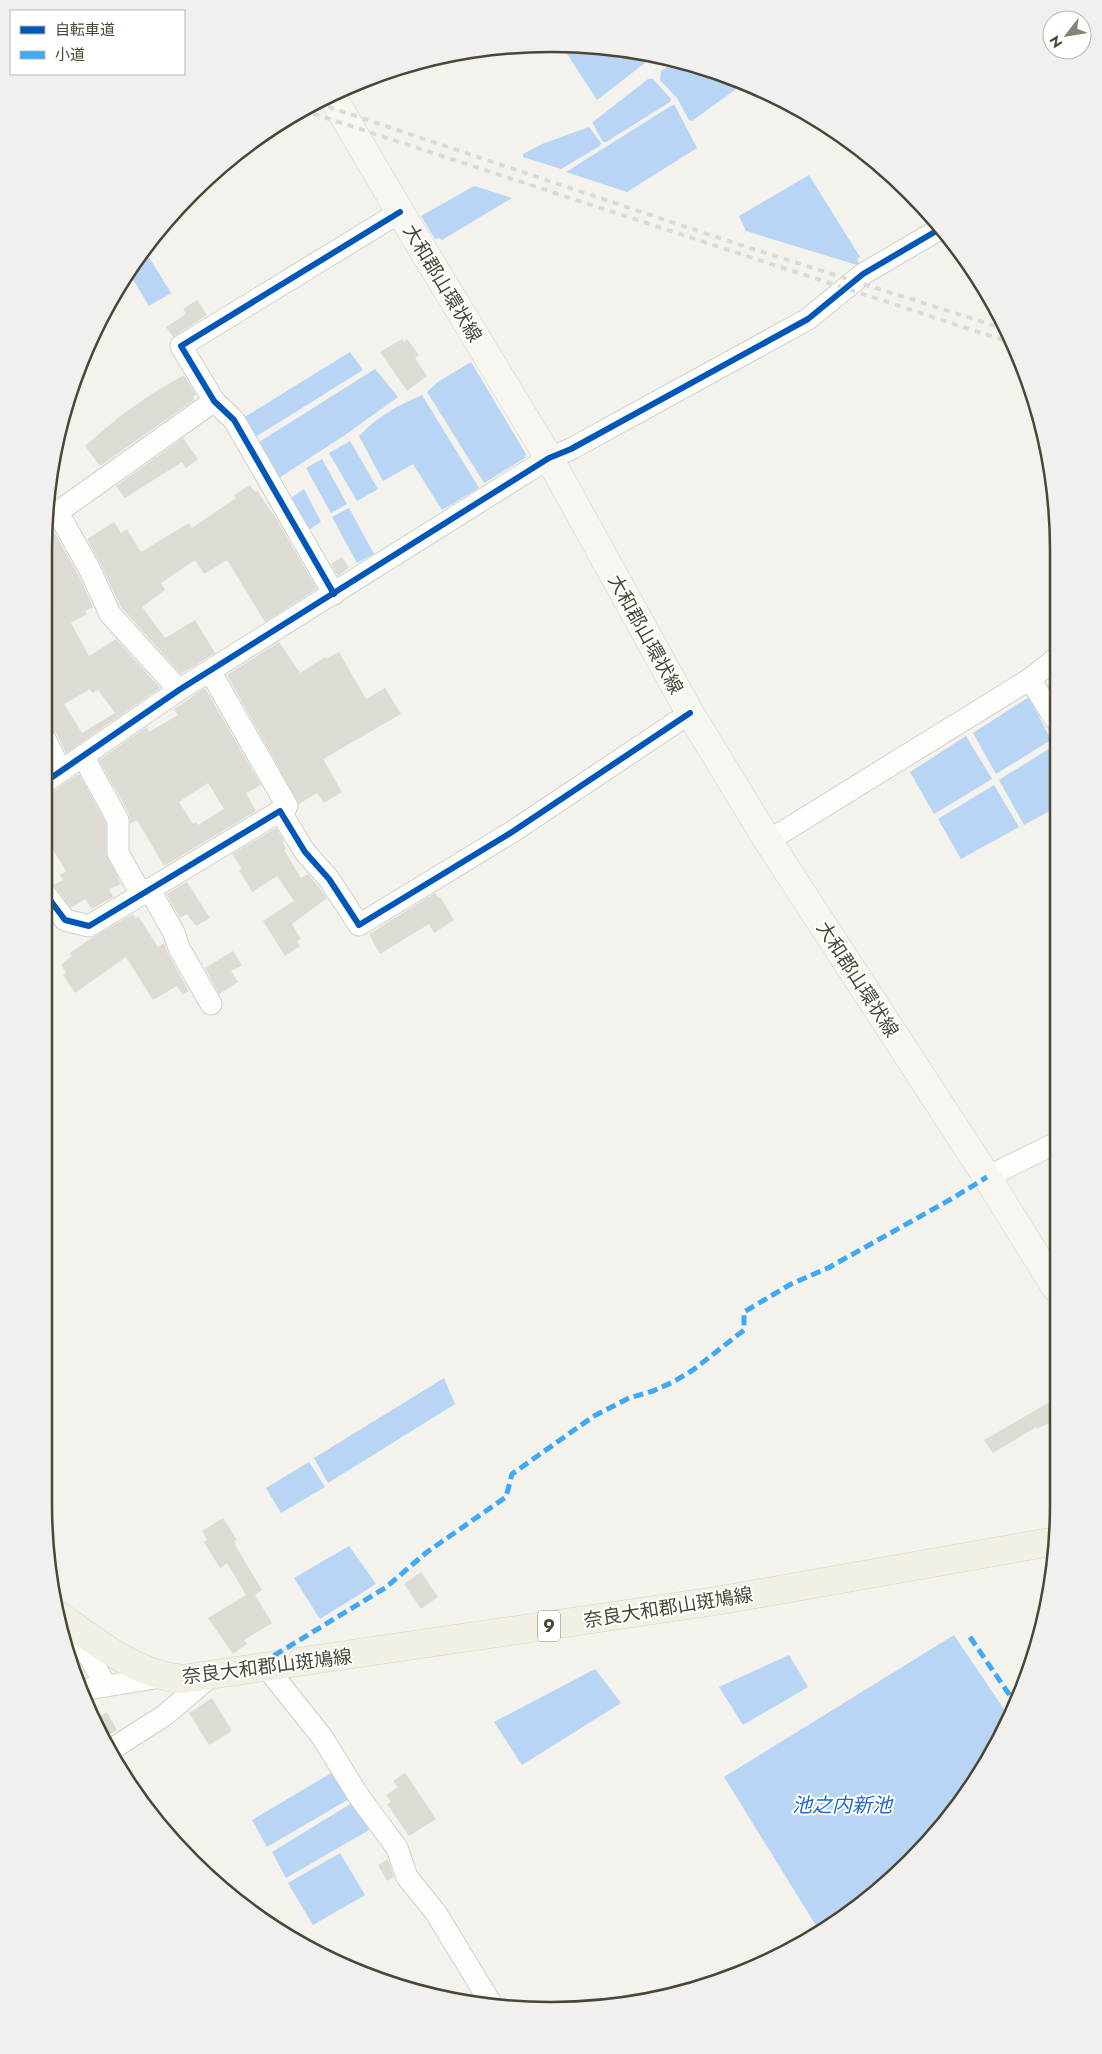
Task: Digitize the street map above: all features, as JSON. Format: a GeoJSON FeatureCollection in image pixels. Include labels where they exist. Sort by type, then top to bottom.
{"type":"FeatureCollection","features":[{"type":"Feature","properties":{"kind":"main road","name":"大和郡山環状線"},"geometry":{"type":"LineString","coordinates":[[335,102],[549,458],[690,713],[768,841],[987,1177],[1050,1278]]}},
{"type":"Feature","properties":{"kind":"main road","name":"奈良大和郡山斑鳩線"},"geometry":{"type":"LineString","coordinates":[[67,1621],[137,1667],[162,1677],[182,1680],[722,1600],[1047,1543]]}},
{"type":"Feature","properties":{"kind":"street"},"geometry":{"type":"LineString","coordinates":[[334,594],[234,420],[214,401],[182,346],[400,212]]}},
{"type":"Feature","properties":{"kind":"street"},"geometry":{"type":"LineString","coordinates":[[53,776],[179,690],[549,458],[579,444],[808,319],[863,274],[934,232]]}},
{"type":"Feature","properties":{"kind":"street"},"geometry":{"type":"LineString","coordinates":[[54,515],[214,401]]}},
{"type":"Feature","properties":{"kind":"street"},"geometry":{"type":"LineString","coordinates":[[54,521],[90,570],[110,614],[179,690]]}},
{"type":"Feature","properties":{"kind":"street"},"geometry":{"type":"LineString","coordinates":[[768,841],[1030,678],[1050,663]]}},
{"type":"Feature","properties":{"kind":"street"},"geometry":{"type":"LineString","coordinates":[[52,903],[65,920],[90,926],[287,806],[210,671]]}},
{"type":"Feature","properties":{"kind":"street"},"geometry":{"type":"LineString","coordinates":[[1030,678],[1050,711]]}},
{"type":"Feature","properties":{"kind":"street"},"geometry":{"type":"LineString","coordinates":[[280,811],[305,852],[328,879],[359,925],[512,832],[690,713]]}},
{"type":"Feature","properties":{"kind":"street"},"geometry":{"type":"LineString","coordinates":[[83,756],[118,820],[118,852],[174,933],[179,948],[211,1004]]}},
{"type":"Feature","properties":{"kind":"street"},"geometry":{"type":"LineString","coordinates":[[987,1177],[1050,1147]]}},
{"type":"Feature","properties":{"kind":"street"},"geometry":{"type":"LineString","coordinates":[[67,1624],[106,1686]]}},
{"type":"Feature","properties":{"kind":"street"},"geometry":{"type":"LineString","coordinates":[[267,1668],[322,1736],[358,1795],[398,1848],[407,1877],[436,1913],[487,1997]]}},
{"type":"Feature","properties":{"kind":"street"},"geometry":{"type":"LineString","coordinates":[[116,1746],[165,1715],[211,1676]]}},
{"type":"Feature","properties":{"kind":"street"},"geometry":{"type":"LineString","coordinates":[[88,1689],[162,1677]]}},
{"type":"Feature","properties":{"kind":"water"},"geometry":{"type":"Polygon","coordinates":[[[566,53],[647,62],[597,100],[566,53]]]}},
{"type":"Feature","properties":{"kind":"water"},"geometry":{"type":"Polygon","coordinates":[[[668,66],[680,69],[737,88],[692,121],[689,120],[677,98],[660,80],[661,71],[668,66]]]}},
{"type":"Feature","properties":{"kind":"water"},"geometry":{"type":"Polygon","coordinates":[[[648,79],[653,79],[671,99],[670,102],[606,142],[603,142],[593,122],[648,79]]]}},
{"type":"Feature","properties":{"kind":"water"},"geometry":{"type":"Polygon","coordinates":[[[674,104],[697,148],[627,192],[566,172],[674,104]]]}},
{"type":"Feature","properties":{"kind":"water"},"geometry":{"type":"Polygon","coordinates":[[[589,127],[601,143],[600,146],[561,169],[523,157],[523,154],[542,144],[589,127]]]}},
{"type":"Feature","properties":{"kind":"water"},"geometry":{"type":"Polygon","coordinates":[[[809,175],[860,257],[857,259],[860,266],[746,231],[739,216],[809,175]]]}},
{"type":"Feature","properties":{"kind":"water"},"geometry":{"type":"Polygon","coordinates":[[[474,186],[512,198],[442,240],[439,238],[435,239],[421,216],[474,186]]]}},
{"type":"Feature","properties":{"kind":"water"},"geometry":{"type":"Polygon","coordinates":[[[149,257],[171,293],[149,306],[133,280],[149,257]]]}},
{"type":"Feature","properties":{"kind":"water"},"geometry":{"type":"Polygon","coordinates":[[[350,352],[363,370],[257,436],[243,418],[350,352]]]}},
{"type":"Feature","properties":{"kind":"water"},"geometry":{"type":"Polygon","coordinates":[[[471,362],[526,454],[525,458],[484,483],[427,392],[438,382],[471,362]]]}},
{"type":"Feature","properties":{"kind":"water"},"geometry":{"type":"Polygon","coordinates":[[[375,369],[398,397],[345,435],[279,478],[256,444],[375,369]]]}},
{"type":"Feature","properties":{"kind":"water"},"geometry":{"type":"Polygon","coordinates":[[[422,395],[479,488],[442,510],[413,464],[383,481],[359,436],[388,412],[422,395]]]}},
{"type":"Feature","properties":{"kind":"water"},"geometry":{"type":"Polygon","coordinates":[[[350,441],[378,489],[357,501],[329,453],[350,441]]]}},
{"type":"Feature","properties":{"kind":"water"},"geometry":{"type":"Polygon","coordinates":[[[322,459],[347,504],[331,513],[306,468],[322,459]]]}},
{"type":"Feature","properties":{"kind":"water"},"geometry":{"type":"Polygon","coordinates":[[[304,489],[321,522],[307,531],[291,498],[304,489]]]}},
{"type":"Feature","properties":{"kind":"water"},"geometry":{"type":"Polygon","coordinates":[[[349,508],[374,554],[357,563],[332,517],[349,508]]]}},
{"type":"Feature","properties":{"kind":"water"},"geometry":{"type":"Polygon","coordinates":[[[1029,697],[1050,741],[996,774],[973,733],[1029,697]]]}},
{"type":"Feature","properties":{"kind":"water"},"geometry":{"type":"Polygon","coordinates":[[[966,736],[992,779],[934,814],[910,772],[966,736]]]}},
{"type":"Feature","properties":{"kind":"water"},"geometry":{"type":"Polygon","coordinates":[[[1050,748],[1050,811],[1024,825],[999,780],[1050,748]]]}},
{"type":"Feature","properties":{"kind":"water"},"geometry":{"type":"Polygon","coordinates":[[[994,785],[1019,827],[961,859],[938,819],[994,785]]]}},
{"type":"Feature","properties":{"kind":"water"},"geometry":{"type":"Polygon","coordinates":[[[444,1378],[455,1404],[328,1483],[314,1458],[444,1378]]]}},
{"type":"Feature","properties":{"kind":"water"},"geometry":{"type":"Polygon","coordinates":[[[309,1462],[325,1487],[281,1513],[266,1488],[309,1462]]]}},
{"type":"Feature","properties":{"kind":"water"},"geometry":{"type":"Polygon","coordinates":[[[349,1546],[376,1584],[320,1619],[294,1578],[349,1546]]]}},
{"type":"Feature","properties":{"kind":"water","name":"池之内新池"},"geometry":{"type":"Polygon","coordinates":[[[954,1635],[1004,1710],[983,1752],[965,1780],[926,1832],[880,1878],[816,1925],[724,1777],[954,1635]]]}},
{"type":"Feature","properties":{"kind":"water"},"geometry":{"type":"Polygon","coordinates":[[[789,1655],[808,1687],[743,1725],[719,1687],[789,1655]]]}},
{"type":"Feature","properties":{"kind":"water"},"geometry":{"type":"Polygon","coordinates":[[[595,1669],[621,1703],[522,1765],[494,1722],[595,1669]]]}},
{"type":"Feature","properties":{"kind":"water"},"geometry":{"type":"Polygon","coordinates":[[[333,1772],[349,1799],[267,1847],[252,1820],[333,1772]]]}},
{"type":"Feature","properties":{"kind":"water"},"geometry":{"type":"Polygon","coordinates":[[[352,1803],[369,1830],[286,1878],[272,1852],[352,1803]]]}},
{"type":"Feature","properties":{"kind":"water"},"geometry":{"type":"Polygon","coordinates":[[[340,1853],[365,1895],[313,1925],[288,1883],[340,1853]]]}},
{"type":"Feature","properties":{"kind":"building"},"geometry":{"type":"Polygon","coordinates":[[[197,300],[207,315],[173,337],[166,327],[186,314],[183,309],[197,300]]]}},
{"type":"Feature","properties":{"kind":"building"},"geometry":{"type":"Polygon","coordinates":[[[402,339],[404,342],[407,339],[419,355],[415,358],[427,376],[407,391],[380,352],[402,339]]]}},
{"type":"Feature","properties":{"kind":"building"},"geometry":{"type":"Polygon","coordinates":[[[184,375],[196,395],[193,396],[194,400],[100,466],[85,446],[119,417],[153,393],[184,375]]]}},
{"type":"Feature","properties":{"kind":"building"},"geometry":{"type":"Polygon","coordinates":[[[183,438],[198,459],[186,468],[182,462],[125,498],[116,486],[183,438]]]}},
{"type":"Feature","properties":{"kind":"building"},"geometry":{"type":"Polygon","coordinates":[[[250,485],[255,492],[257,491],[277,520],[317,589],[265,622],[227,560],[204,574],[195,560],[161,583],[165,590],[142,607],[165,638],[195,620],[215,653],[181,674],[121,607],[87,539],[114,522],[121,533],[127,529],[141,552],[189,523],[192,528],[236,498],[234,495],[250,485]]]}},
{"type":"Feature","properties":{"kind":"building"},"geometry":{"type":"Polygon","coordinates":[[[53,530],[79,576],[93,607],[85,611],[87,614],[71,623],[89,656],[116,639],[160,688],[66,753],[52,729],[53,530]],[[90,689],[64,704],[82,733],[115,713],[98,690],[92,693],[90,689]]]}},
{"type":"Feature","properties":{"kind":"building"},"geometry":{"type":"Polygon","coordinates":[[[342,557],[349,568],[338,576],[331,564],[342,557]]]}},
{"type":"Feature","properties":{"kind":"building"},"geometry":{"type":"Polygon","coordinates":[[[279,642],[300,673],[325,657],[326,659],[339,652],[366,699],[385,688],[401,714],[323,759],[342,792],[324,803],[317,793],[299,804],[227,675],[279,642]]]}},
{"type":"Feature","properties":{"kind":"building"},"geometry":{"type":"Polygon","coordinates":[[[205,688],[261,785],[246,793],[256,811],[164,866],[137,820],[130,824],[129,814],[99,760],[147,727],[149,732],[178,715],[174,709],[205,688]],[[208,783],[179,802],[193,824],[196,822],[198,825],[224,809],[208,783]]]}},
{"type":"Feature","properties":{"kind":"building"},"geometry":{"type":"Polygon","coordinates":[[[79,774],[106,823],[106,853],[121,884],[109,889],[113,897],[92,909],[85,899],[71,908],[54,885],[63,880],[60,875],[66,871],[52,848],[52,792],[79,774]]]}},
{"type":"Feature","properties":{"kind":"building"},"geometry":{"type":"Polygon","coordinates":[[[276,828],[284,841],[286,848],[284,850],[301,878],[308,874],[327,898],[292,924],[301,939],[297,941],[300,946],[285,956],[263,921],[294,901],[277,876],[252,892],[239,870],[242,869],[232,854],[276,828]]]}},
{"type":"Feature","properties":{"kind":"building"},"geometry":{"type":"Polygon","coordinates":[[[187,882],[210,918],[196,926],[187,914],[180,918],[166,894],[187,882]]]}},
{"type":"Feature","properties":{"kind":"building"},"geometry":{"type":"Polygon","coordinates":[[[435,893],[440,897],[454,920],[434,933],[429,924],[380,954],[369,934],[435,893]]]}},
{"type":"Feature","properties":{"kind":"building"},"geometry":{"type":"Polygon","coordinates":[[[133,914],[136,918],[138,916],[158,947],[164,943],[168,954],[189,991],[183,995],[177,986],[153,1000],[126,957],[75,993],[63,975],[66,972],[61,965],[72,956],[70,953],[133,914]]]}},
{"type":"Feature","properties":{"kind":"building"},"geometry":{"type":"Polygon","coordinates":[[[233,951],[242,965],[231,971],[238,982],[219,994],[205,968],[233,951]]]}},
{"type":"Feature","properties":{"kind":"building"},"geometry":{"type":"Polygon","coordinates":[[[1050,1402],[1050,1422],[1037,1429],[1036,1427],[993,1453],[984,1440],[1050,1402]]]}},
{"type":"Feature","properties":{"kind":"building"},"geometry":{"type":"Polygon","coordinates":[[[223,1518],[237,1540],[234,1541],[235,1545],[262,1590],[255,1595],[272,1623],[244,1640],[247,1644],[233,1654],[208,1618],[246,1595],[227,1563],[220,1568],[204,1542],[207,1540],[202,1531],[223,1518]]]}},
{"type":"Feature","properties":{"kind":"building"},"geometry":{"type":"Polygon","coordinates":[[[421,1572],[438,1597],[421,1609],[404,1584],[421,1572]]]}},
{"type":"Feature","properties":{"kind":"building"},"geometry":{"type":"Polygon","coordinates":[[[212,1698],[232,1731],[209,1745],[189,1713],[212,1698]]]}},
{"type":"Feature","properties":{"kind":"building"},"geometry":{"type":"Polygon","coordinates":[[[107,1712],[117,1730],[110,1734],[101,1716],[107,1712]]]}},
{"type":"Feature","properties":{"kind":"building"},"geometry":{"type":"Polygon","coordinates":[[[405,1773],[436,1819],[409,1836],[387,1804],[391,1802],[386,1795],[398,1787],[393,1781],[405,1773]]]}},
{"type":"Feature","properties":{"kind":"building"},"geometry":{"type":"Polygon","coordinates":[[[388,1859],[394,1877],[387,1881],[378,1865],[388,1859]]]}},
{"type":"Feature","properties":{"kind":"railway"},"geometry":{"type":"LineString","coordinates":[[327,106],[722,239],[995,326]]}},
{"type":"Feature","properties":{"kind":"railway"},"geometry":{"type":"LineString","coordinates":[[313,113],[1002,340]]}},
{"type":"Feature","properties":{"kind":"marked path"},"geometry":{"type":"LineString","coordinates":[[267,1668],[270,1658],[385,1588],[427,1552],[506,1497],[512,1474],[594,1416],[629,1398],[653,1391],[673,1382],[693,1370],[744,1330],[744,1312],[791,1284],[828,1268],[987,1177]]}},
{"type":"Feature","properties":{"kind":"marked path"},"geometry":{"type":"LineString","coordinates":[[970,1637],[1011,1697]]}},
{"type":"Feature","properties":{"kind":"cycle path"},"geometry":{"type":"LineString","coordinates":[[334,594],[234,420],[214,401],[181,346],[400,212]]}},
{"type":"Feature","properties":{"kind":"cycle path"},"geometry":{"type":"LineString","coordinates":[[52,777],[179,690],[549,458],[571,449],[808,319],[863,274],[934,232]]}},
{"type":"Feature","properties":{"kind":"cycle path"},"geometry":{"type":"LineString","coordinates":[[52,903],[65,920],[89,926],[280,811],[305,852],[329,879],[359,925],[512,832],[690,713]]}}]}
